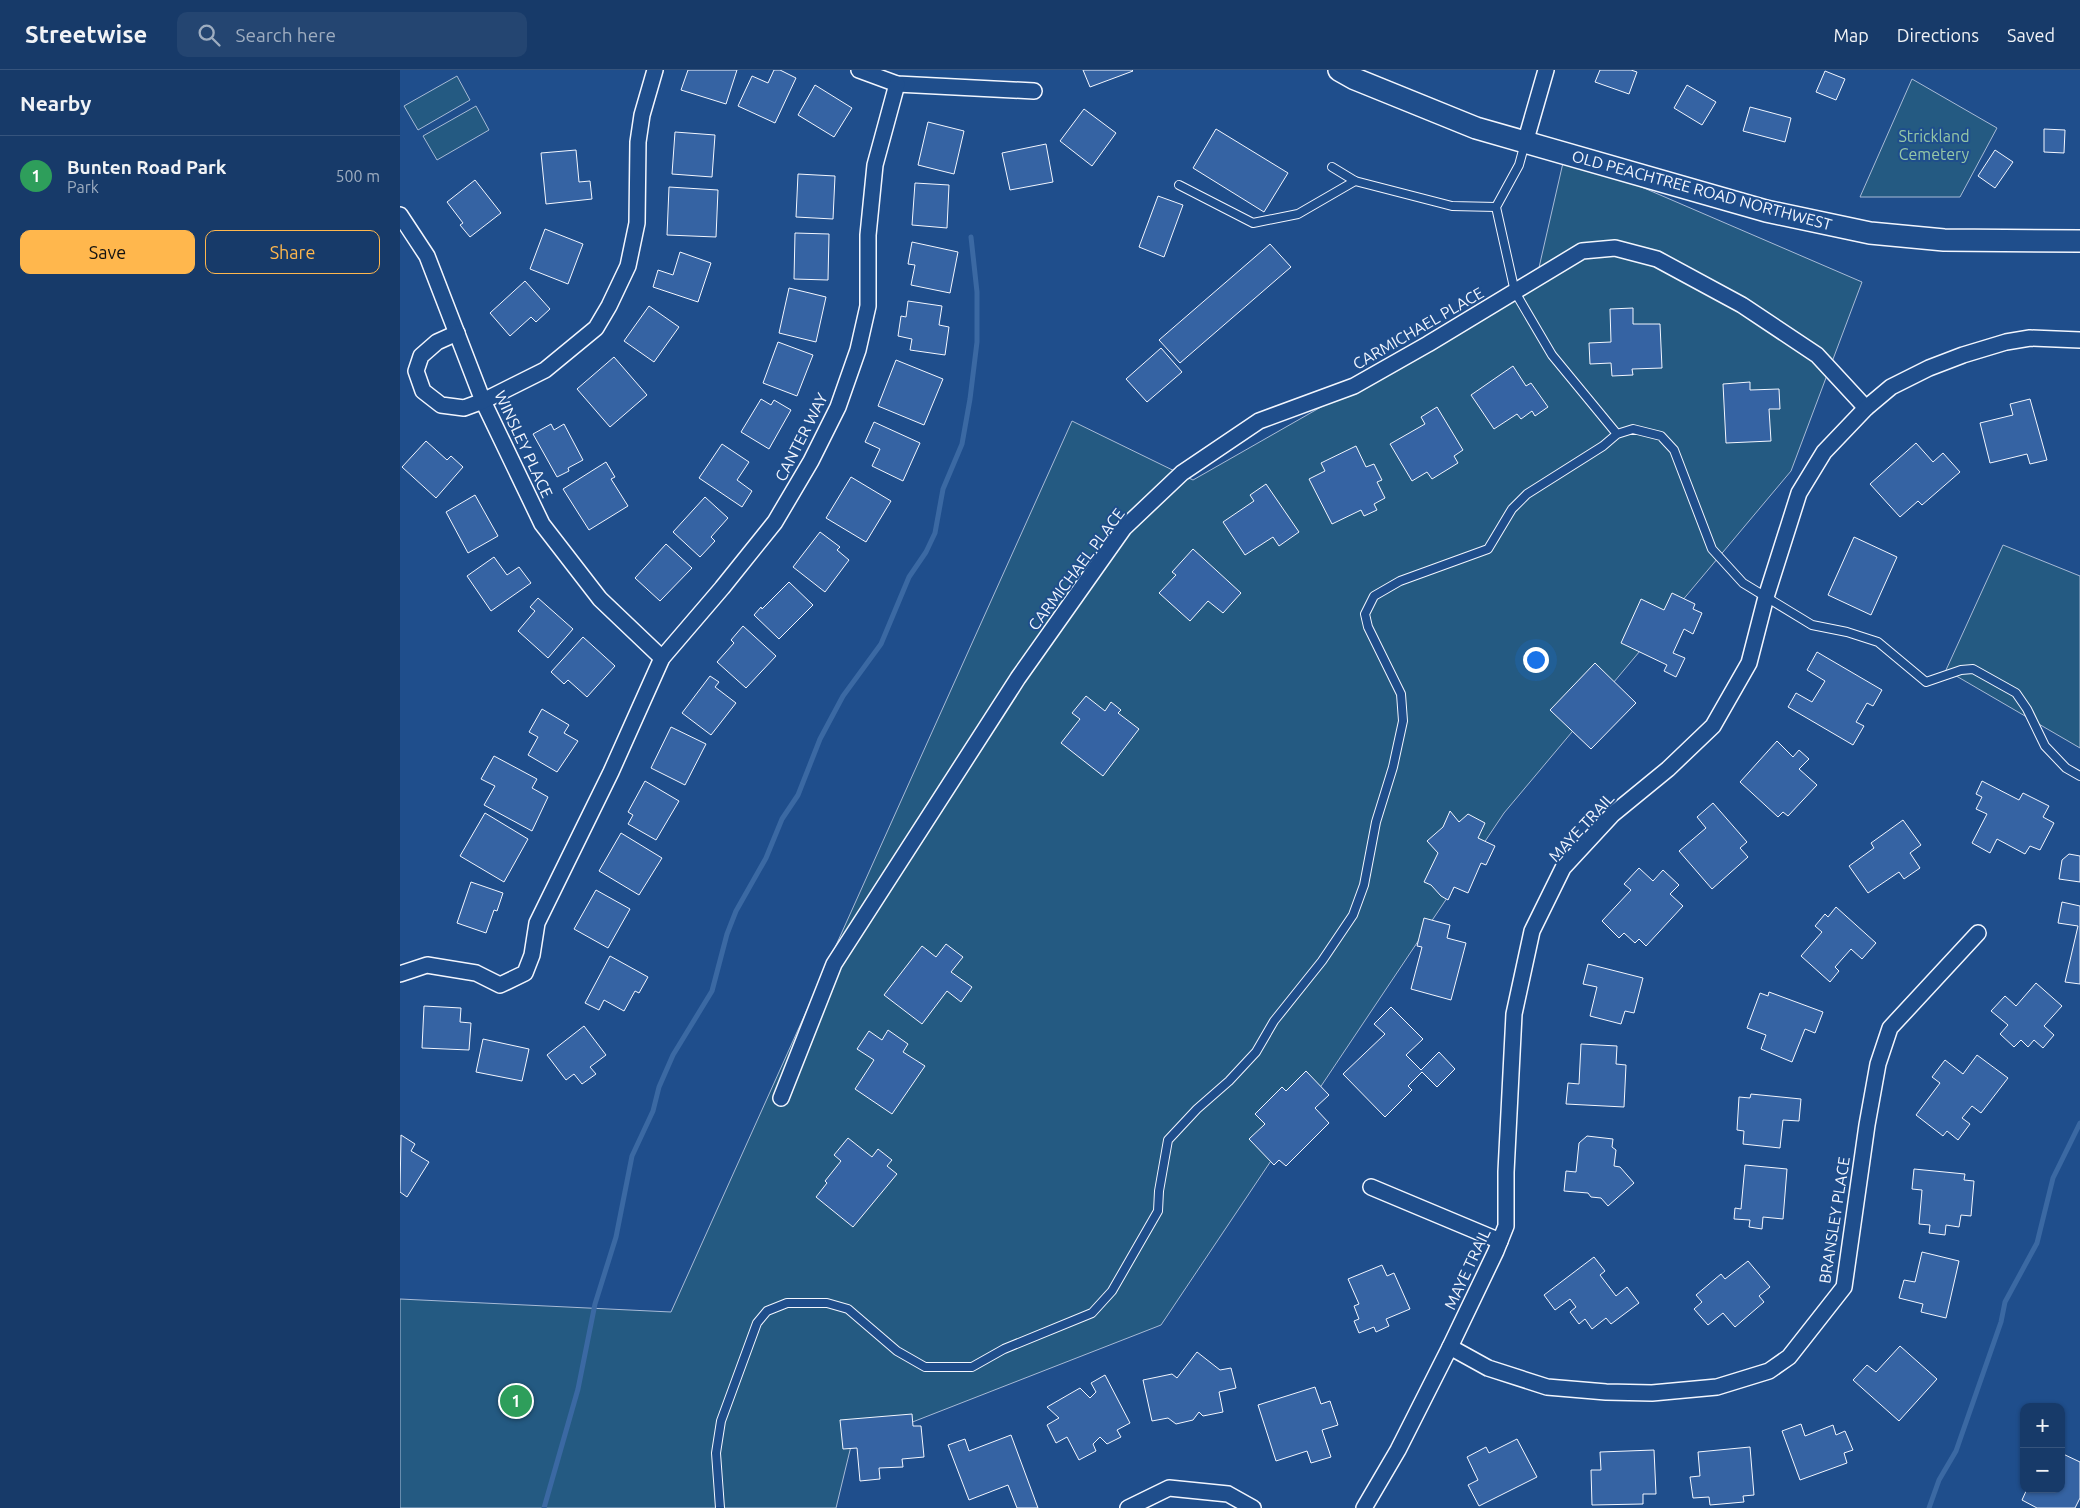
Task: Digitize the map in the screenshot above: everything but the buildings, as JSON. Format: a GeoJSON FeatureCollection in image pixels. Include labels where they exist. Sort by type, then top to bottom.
{"type":"FeatureCollection","features":[{"type":"Feature","properties":{"kind":"main road","name":"OLD PEACHTREE ROAD NORTHWEST"},"geometry":{"type":"LineString","coordinates":[[1339,70],[1355,79],[1476,128],[1766,211],[1870,233],[1944,240],[2080,241]]}},
{"type":"Feature","properties":{"kind":"street"},"geometry":{"type":"LineString","coordinates":[[457,333],[437,342],[421,356],[416,371],[423,391],[441,405],[464,408],[483,401],[546,370],[596,328],[628,266],[638,223],[638,142],[642,115],[655,70]]}},
{"type":"Feature","properties":{"kind":"street"},"geometry":{"type":"LineString","coordinates":[[859,70],[897,84],[1034,91]]}},
{"type":"Feature","properties":{"kind":"street"},"geometry":{"type":"LineString","coordinates":[[1525,143],[1546,70]]}},
{"type":"Feature","properties":{"kind":"street","name":"CANTER WAY"},"geometry":{"type":"LineString","coordinates":[[400,974],[427,965],[476,972],[500,985],[525,973],[532,955],[537,923],[618,758],[662,658],[775,522],[812,461],[838,407],[858,350],[868,306],[868,235],[874,165],[897,84]]}},
{"type":"Feature","properties":{"kind":"street","name":"WINSLEY PLACE"},"geometry":{"type":"LineString","coordinates":[[400,215],[427,256],[483,401],[542,524],[600,600],[662,658]]}},
{"type":"Feature","properties":{"kind":"street","name":"CARMICHAEL PLACE"},"geometry":{"type":"LineString","coordinates":[[781,1098],[834,964],[1018,678],[1124,528],[1182,473],[1259,421],[1354,386],[1428,344],[1582,251],[1614,248],[1657,259],[1742,304],[1817,355],[1866,408]]}},
{"type":"Feature","properties":{"kind":"street","name":"MAYE TRAIL"},"geometry":{"type":"LineString","coordinates":[[1364,1508],[1398,1450],[1450,1347],[1506,1226],[1506,1172],[1514,1014],[1532,931],[1563,868],[1613,814],[1668,769],[1713,726],[1749,663],[1766,597],[1799,493],[1824,452],[1866,408],[1891,387],[1930,368],[1963,355],[2006,342],[2030,338],[2080,340]]}},
{"type":"Feature","properties":{"kind":"street","name":"BRANSLEY PLACE"},"geometry":{"type":"LineString","coordinates":[[1450,1347],[1488,1368],[1547,1387],[1606,1392],[1652,1393],[1717,1387],[1769,1371],[1789,1357],[1844,1287],[1868,1116],[1878,1064],[1890,1028],[1978,933]]}},
{"type":"Feature","properties":{"kind":"street"},"geometry":{"type":"LineString","coordinates":[[1371,1187],[1500,1241]]}},
{"type":"Feature","properties":{"kind":"street"},"geometry":{"type":"LineString","coordinates":[[1128,1508],[1169,1488],[1228,1494],[1253,1508]]}},
{"type":"Feature","properties":{"kind":"lane"},"geometry":{"type":"LineString","coordinates":[[1525,143],[1519,165],[1496,207],[1515,292],[1552,355],[1617,434]]}},
{"type":"Feature","properties":{"kind":"lane"},"geometry":{"type":"LineString","coordinates":[[1332,167],[1355,181],[1452,206],[1496,207]]}},
{"type":"Feature","properties":{"kind":"lane"},"geometry":{"type":"LineString","coordinates":[[1180,185],[1253,223],[1298,214],[1355,181]]}},
{"type":"Feature","properties":{"kind":"lane"},"geometry":{"type":"LineString","coordinates":[[720,1508],[716,1453],[721,1421],[757,1324],[767,1311],[786,1303],[827,1303],[848,1309],[897,1351],[926,1367],[972,1367],[1004,1349],[1092,1313],[1112,1291],[1158,1211],[1159,1191],[1168,1140],[1256,1052],[1274,1021],[1322,961],[1353,915],[1364,885],[1376,822],[1393,766],[1402,722],[1400,694],[1368,626],[1365,614],[1374,596],[1400,581],[1488,549],[1512,509],[1527,494],[1603,446],[1617,434],[1633,429],[1661,436],[1674,450],[1712,549],[1743,583],[1812,624],[1878,642],[1926,682],[1962,670],[1973,669],[2008,688],[2016,693],[2027,709],[2045,746],[2066,768],[2080,776]]}},
{"type":"Feature","properties":{"kind":"green space"},"geometry":{"type":"Polygon","coordinates":[[[457,76],[470,100],[418,130],[404,106],[457,76]]]}},
{"type":"Feature","properties":{"kind":"green space","name":"Strickland Cemetery"},"geometry":{"type":"Polygon","coordinates":[[[1912,79],[1997,128],[1960,197],[1860,197],[1912,79]]]}},
{"type":"Feature","properties":{"kind":"green space"},"geometry":{"type":"Polygon","coordinates":[[[476,106],[489,130],[437,160],[423,136],[476,106]]]}},
{"type":"Feature","properties":{"kind":"green space"},"geometry":{"type":"Polygon","coordinates":[[[1565,154],[1862,282],[1791,471],[1504,813],[1161,1325],[851,1446],[836,1508],[400,1508],[400,1299],[671,1312],[1072,421],[1193,480],[1535,285],[1565,154]]]}},
{"type":"Feature","properties":{"kind":"green space"},"geometry":{"type":"Polygon","coordinates":[[[2003,545],[2080,576],[2080,748],[1946,670],[2003,545]]]}},
{"type":"Feature","properties":{"kind":"waterway"},"geometry":{"type":"LineString","coordinates":[[544,1508],[578,1389],[595,1304],[616,1237],[632,1156],[653,1111],[659,1087],[673,1055],[712,991],[727,934],[736,911],[766,858],[782,819],[798,795],[820,739],[843,696],[881,644],[909,577],[926,552],[935,533],[943,489],[962,444],[977,342],[977,292],[971,237]]}},
{"type":"Feature","properties":{"kind":"waterway"},"geometry":{"type":"LineString","coordinates":[[1929,1508],[1939,1480],[1956,1451],[2001,1322],[2005,1302],[2037,1243],[2053,1178],[2080,1123]]}},
{"type":"Feature","properties":{"kind":"place","name":"Bunten Road Park"},"geometry":{"type":"Point","coordinates":[516,1401]}}]}
